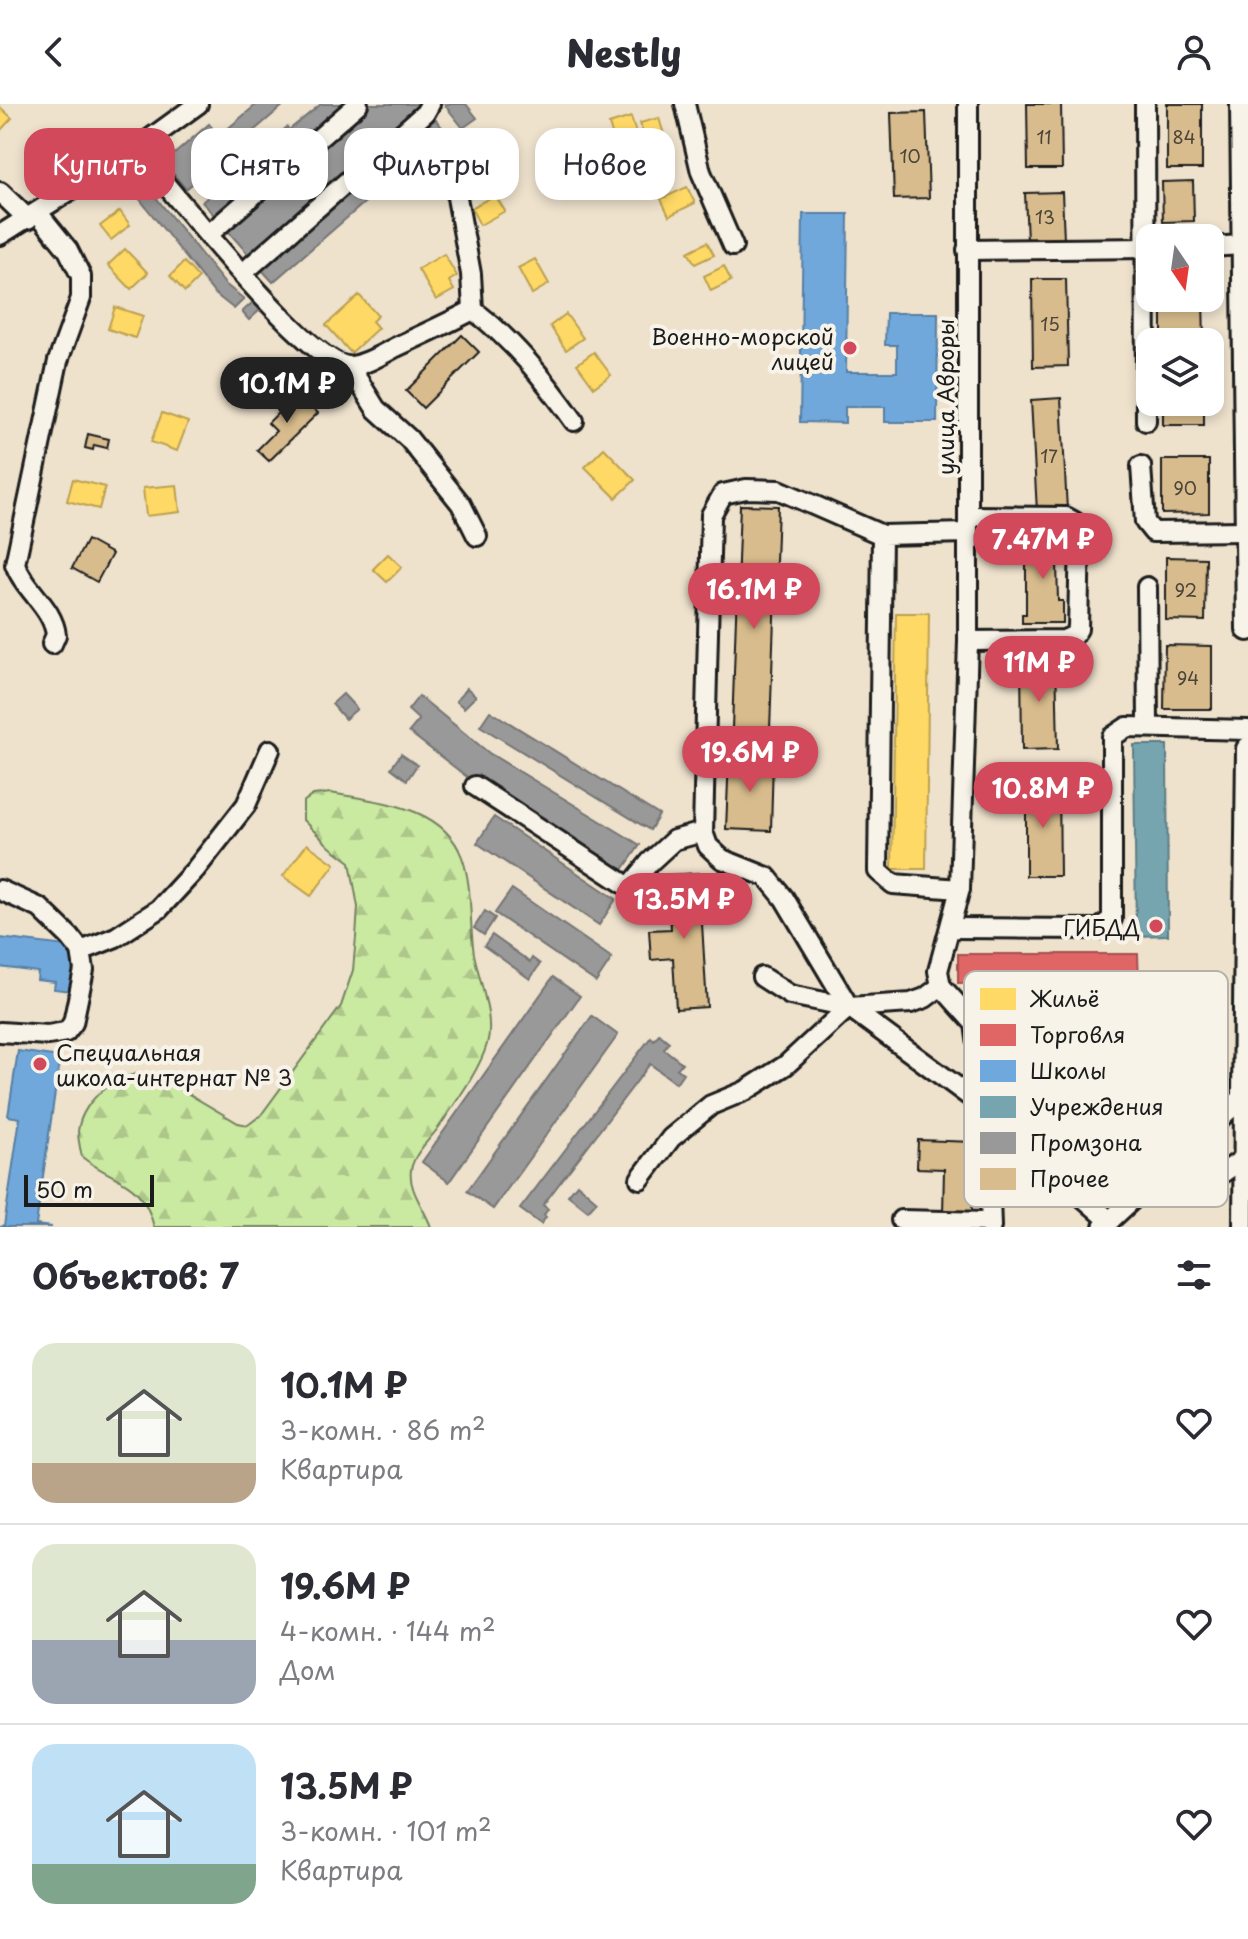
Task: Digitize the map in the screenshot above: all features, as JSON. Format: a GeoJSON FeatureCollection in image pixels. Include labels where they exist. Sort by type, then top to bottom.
{"type":"FeatureCollection","features":[{"type":"Feature","properties":{"kind":"main road"},"geometry":{"type":"LineString","coordinates":[[1242,104],[1248,629]]}},
{"type":"Feature","properties":{"kind":"main road"},"geometry":{"type":"LineString","coordinates":[[1244,1096],[1248,749]]}},
{"type":"Feature","properties":{"kind":"street"},"geometry":{"type":"LineString","coordinates":[[165,128],[198,104]]}},
{"type":"Feature","properties":{"kind":"street"},"geometry":{"type":"LineString","coordinates":[[209,234],[358,104]]}},
{"type":"Feature","properties":{"kind":"street"},"geometry":{"type":"LineString","coordinates":[[243,273],[425,113],[430,104]]}},
{"type":"Feature","properties":{"kind":"street"},"geometry":{"type":"LineString","coordinates":[[685,104],[701,172],[733,246]]}},
{"type":"Feature","properties":{"kind":"street","name":"улица Авроры"},"geometry":{"type":"LineString","coordinates":[[941,986],[938,971],[960,889],[968,641],[968,104]]}},
{"type":"Feature","properties":{"kind":"street"},"geometry":{"type":"LineString","coordinates":[[1145,104],[1148,224]]}},
{"type":"Feature","properties":{"kind":"street"},"geometry":{"type":"LineString","coordinates":[[0,192],[33,216],[68,250],[81,276],[81,298],[58,361],[15,564],[18,574],[53,621],[56,635],[52,644]]}},
{"type":"Feature","properties":{"kind":"street"},"geometry":{"type":"LineString","coordinates":[[175,194],[275,312],[307,342],[337,364],[350,367],[369,361],[473,310]]}},
{"type":"Feature","properties":{"kind":"street"},"geometry":{"type":"LineString","coordinates":[[0,235],[58,200]]}},
{"type":"Feature","properties":{"kind":"street"},"geometry":{"type":"LineString","coordinates":[[457,200],[471,274],[473,310],[541,376],[574,421]]}},
{"type":"Feature","properties":{"kind":"street"},"geometry":{"type":"LineString","coordinates":[[967,250],[1136,248]]}},
{"type":"Feature","properties":{"kind":"street"},"geometry":{"type":"LineString","coordinates":[[1224,252],[1244,260]]}},
{"type":"Feature","properties":{"kind":"street"},"geometry":{"type":"LineString","coordinates":[[1146,421],[1147,312]]}},
{"type":"Feature","properties":{"kind":"street"},"geometry":{"type":"LineString","coordinates":[[350,367],[376,409],[409,439],[461,504],[477,536]]}},
{"type":"Feature","properties":{"kind":"street"},"geometry":{"type":"LineString","coordinates":[[1141,466],[1145,522],[1153,532],[1247,531]]}},
{"type":"Feature","properties":{"kind":"street"},"geometry":{"type":"LineString","coordinates":[[964,1092],[849,1007],[784,898],[767,877],[722,859],[708,846],[703,832],[711,515],[723,494],[746,489],[779,490],[882,535],[1066,517],[1075,522],[1080,536],[1078,629],[1073,636],[1064,640],[968,641]]}},
{"type":"Feature","properties":{"kind":"street"},"geometry":{"type":"LineString","coordinates":[[882,535],[878,871],[893,884],[960,889]]}},
{"type":"Feature","properties":{"kind":"street"},"geometry":{"type":"LineString","coordinates":[[1147,587],[1148,727]]}},
{"type":"Feature","properties":{"kind":"street"},"geometry":{"type":"LineString","coordinates":[[951,928],[1099,929],[1112,919],[1112,737],[1127,727],[1248,730]]}},
{"type":"Feature","properties":{"kind":"street"},"geometry":{"type":"LineString","coordinates":[[81,951],[116,937],[159,909],[246,805],[270,750]]}},
{"type":"Feature","properties":{"kind":"street"},"geometry":{"type":"LineString","coordinates":[[475,786],[626,885],[632,884],[674,840],[703,832]]}},
{"type":"Feature","properties":{"kind":"street"},"geometry":{"type":"LineString","coordinates":[[0,890],[40,908],[81,951],[84,970],[73,1023],[66,1032],[48,1035],[0,1032]]}},
{"type":"Feature","properties":{"kind":"street"},"geometry":{"type":"LineString","coordinates":[[762,977],[790,995],[849,1007],[911,1003],[925,998],[941,986],[964,1012]]}},
{"type":"Feature","properties":{"kind":"street"},"geometry":{"type":"LineString","coordinates":[[640,1179],[671,1138],[701,1113],[711,1105],[745,1091],[786,1065],[849,1007]]}},
{"type":"Feature","properties":{"kind":"street"},"geometry":{"type":"LineString","coordinates":[[1228,1111],[1244,1096]]}},
{"type":"Feature","properties":{"kind":"street"},"geometry":{"type":"LineString","coordinates":[[1244,1096],[1245,1220]]}},
{"type":"Feature","properties":{"kind":"street"},"geometry":{"type":"LineString","coordinates":[[1228,1169],[1244,1158]]}},
{"type":"Feature","properties":{"kind":"street"},"geometry":{"type":"LineString","coordinates":[[1089,1207],[1107,1224],[1125,1207]]}},
{"type":"Feature","properties":{"kind":"street"},"geometry":{"type":"LineString","coordinates":[[901,1220],[990,1224]]}},
{"type":"Feature","properties":{"kind":"green space"},"geometry":{"type":"Polygon","coordinates":[[[331,793],[388,803],[424,816],[440,826],[453,840],[465,869],[474,954],[488,1011],[489,1034],[484,1054],[473,1074],[413,1163],[412,1185],[431,1227],[154,1227],[149,1211],[135,1190],[82,1157],[78,1131],[81,1119],[105,1088],[141,1073],[153,1073],[238,1123],[248,1125],[261,1115],[341,1006],[353,970],[358,907],[350,862],[303,820],[303,802],[313,795],[331,793]]]}},
{"type":"Feature","properties":{"kind":"building: Жильё"},"geometry":{"type":"Polygon","coordinates":[[[0,107],[12,118],[0,131],[0,107]]]}},
{"type":"Feature","properties":{"kind":"building: Жильё"},"geometry":{"type":"Polygon","coordinates":[[[631,117],[634,128],[610,128],[609,124],[631,117]]]}},
{"type":"Feature","properties":{"kind":"building: Жильё"},"geometry":{"type":"Polygon","coordinates":[[[659,118],[662,128],[641,128],[640,123],[659,118]]]}},
{"type":"Feature","properties":{"kind":"building: Жильё"},"geometry":{"type":"Polygon","coordinates":[[[687,187],[695,203],[669,216],[661,200],[675,200],[675,193],[687,187]]]}},
{"type":"Feature","properties":{"kind":"building: Жильё"},"geometry":{"type":"Polygon","coordinates":[[[486,200],[498,200],[505,211],[480,225],[471,208],[486,200]]]}},
{"type":"Feature","properties":{"kind":"building: Жильё"},"geometry":{"type":"Polygon","coordinates":[[[120,211],[130,225],[111,240],[100,226],[120,211]]]}},
{"type":"Feature","properties":{"kind":"building: Жильё"},"geometry":{"type":"Polygon","coordinates":[[[707,242],[714,255],[695,264],[688,252],[707,242]]]}},
{"type":"Feature","properties":{"kind":"building: Жильё"},"geometry":{"type":"Polygon","coordinates":[[[125,249],[148,273],[131,289],[108,265],[125,249]]]}},
{"type":"Feature","properties":{"kind":"building: Жильё"},"geometry":{"type":"Polygon","coordinates":[[[444,254],[457,276],[449,281],[454,290],[436,300],[418,269],[444,254]]]}},
{"type":"Feature","properties":{"kind":"building: Жильё"},"geometry":{"type":"Polygon","coordinates":[[[535,259],[549,284],[532,294],[518,268],[535,259]]]}},
{"type":"Feature","properties":{"kind":"building: Жильё"},"geometry":{"type":"Polygon","coordinates":[[[184,262],[199,278],[185,292],[170,276],[184,262]]]}},
{"type":"Feature","properties":{"kind":"building: Жильё"},"geometry":{"type":"Polygon","coordinates":[[[724,266],[731,281],[711,291],[704,276],[724,266]]]}},
{"type":"Feature","properties":{"kind":"building: Жильё"},"geometry":{"type":"Polygon","coordinates":[[[359,295],[378,316],[372,321],[378,328],[351,353],[326,325],[359,295]]]}},
{"type":"Feature","properties":{"kind":"building: Жильё"},"geometry":{"type":"Polygon","coordinates":[[[115,307],[143,316],[135,338],[108,329],[115,307]]]}},
{"type":"Feature","properties":{"kind":"building: Жильё"},"geometry":{"type":"Polygon","coordinates":[[[566,314],[583,338],[566,350],[550,326],[566,314]]]}},
{"type":"Feature","properties":{"kind":"building: Жильё"},"geometry":{"type":"Polygon","coordinates":[[[594,352],[611,375],[594,387],[577,364],[594,352]]]}},
{"type":"Feature","properties":{"kind":"building: Жильё"},"geometry":{"type":"Polygon","coordinates":[[[162,413],[188,422],[177,451],[151,442],[162,413]]]}},
{"type":"Feature","properties":{"kind":"building: Жильё"},"geometry":{"type":"Polygon","coordinates":[[[604,448],[635,480],[616,498],[585,467],[604,448]]]}},
{"type":"Feature","properties":{"kind":"building: Жильё"},"geometry":{"type":"Polygon","coordinates":[[[73,479],[105,487],[99,509],[67,501],[73,479]]]}},
{"type":"Feature","properties":{"kind":"building: Жильё"},"geometry":{"type":"Polygon","coordinates":[[[177,485],[180,512],[146,516],[143,488],[177,485]]]}},
{"type":"Feature","properties":{"kind":"building: Жильё"},"geometry":{"type":"Polygon","coordinates":[[[388,554],[402,567],[387,582],[373,569],[388,554]]]}},
{"type":"Feature","properties":{"kind":"building: Жильё"},"geometry":{"type":"Polygon","coordinates":[[[896,613],[929,613],[926,869],[892,869],[896,613]]]}},
{"type":"Feature","properties":{"kind":"building: Жильё"},"geometry":{"type":"Polygon","coordinates":[[[307,844],[335,864],[311,896],[283,876],[307,844]]]}},
{"type":"Feature","properties":{"kind":"building: Торговля"},"geometry":{"type":"Polygon","coordinates":[[[958,954],[1138,954],[1139,971],[964,971],[964,983],[958,983],[958,954]]]}},
{"type":"Feature","properties":{"kind":"building: Школы"},"geometry":{"type":"Polygon","coordinates":[[[803,214],[848,214],[846,372],[897,372],[897,345],[885,345],[886,313],[938,313],[937,422],[885,422],[885,407],[845,407],[845,423],[800,422],[803,214]]]}},
{"type":"Feature","properties":{"kind":"building: Школы"},"geometry":{"type":"Polygon","coordinates":[[[0,938],[75,947],[70,991],[54,989],[55,982],[37,980],[38,972],[0,967],[0,938]]]}},
{"type":"Feature","properties":{"kind":"building: Школы"},"geometry":{"type":"Polygon","coordinates":[[[18,1051],[60,1057],[36,1225],[52,1227],[0,1227],[4,1226],[20,1118],[8,1116],[18,1051]]]}},
{"type":"Feature","properties":{"kind":"building: Учреждения"},"geometry":{"type":"Polygon","coordinates":[[[1134,745],[1167,745],[1168,935],[1136,936],[1134,745]]]}},
{"type":"Feature","properties":{"kind":"building: Промзона"},"geometry":{"type":"Polygon","coordinates":[[[257,104],[285,104],[257,128],[228,128],[257,104]]]}},
{"type":"Feature","properties":{"kind":"building: Промзона"},"geometry":{"type":"Polygon","coordinates":[[[321,104],[347,104],[320,128],[291,128],[321,104]]]}},
{"type":"Feature","properties":{"kind":"building: Промзона"},"geometry":{"type":"Polygon","coordinates":[[[369,104],[420,104],[393,128],[344,128],[344,171],[328,185],[328,140],[369,104]]]}},
{"type":"Feature","properties":{"kind":"building: Промзона"},"geometry":{"type":"Polygon","coordinates":[[[444,104],[466,104],[477,118],[463,128],[444,104]]]}},
{"type":"Feature","properties":{"kind":"building: Промзона"},"geometry":{"type":"Polygon","coordinates":[[[435,119],[443,128],[425,128],[435,119]]]}},
{"type":"Feature","properties":{"kind":"building: Промзона"},"geometry":{"type":"Polygon","coordinates":[[[191,140],[191,185],[186,189],[175,176],[175,153],[191,140]]]}},
{"type":"Feature","properties":{"kind":"building: Промзона"},"geometry":{"type":"Polygon","coordinates":[[[344,198],[368,200],[273,282],[262,270],[344,198]]]}},
{"type":"Feature","properties":{"kind":"building: Промзона"},"geometry":{"type":"Polygon","coordinates":[[[140,200],[158,200],[225,284],[244,299],[234,309],[214,293],[140,200]]]}},
{"type":"Feature","properties":{"kind":"building: Промзона"},"geometry":{"type":"Polygon","coordinates":[[[204,200],[231,200],[214,215],[202,202],[204,200]]]}},
{"type":"Feature","properties":{"kind":"building: Промзона"},"geometry":{"type":"Polygon","coordinates":[[[261,200],[311,200],[249,255],[227,230],[261,200]]]}},
{"type":"Feature","properties":{"kind":"building: Промзона"},"geometry":{"type":"Polygon","coordinates":[[[254,301],[261,309],[249,320],[242,312],[254,301]]]}},
{"type":"Feature","properties":{"kind":"building: Промзона"},"geometry":{"type":"Polygon","coordinates":[[[467,688],[476,696],[464,708],[456,701],[467,688]]]}},
{"type":"Feature","properties":{"kind":"building: Промзона"},"geometry":{"type":"Polygon","coordinates":[[[343,694],[357,709],[345,719],[332,704],[343,694]]]}},
{"type":"Feature","properties":{"kind":"building: Промзона"},"geometry":{"type":"Polygon","coordinates":[[[419,696],[489,753],[640,845],[620,874],[471,780],[409,732],[419,720],[408,710],[419,696]]]}},
{"type":"Feature","properties":{"kind":"building: Промзона"},"geometry":{"type":"Polygon","coordinates":[[[490,711],[659,815],[650,830],[480,726],[490,711]]]}},
{"type":"Feature","properties":{"kind":"building: Промзона"},"geometry":{"type":"Polygon","coordinates":[[[401,754],[417,765],[407,780],[391,768],[401,754]]]}},
{"type":"Feature","properties":{"kind":"building: Промзона"},"geometry":{"type":"Polygon","coordinates":[[[494,817],[616,899],[599,925],[477,843],[494,817]]]}},
{"type":"Feature","properties":{"kind":"building: Промзона"},"geometry":{"type":"Polygon","coordinates":[[[512,889],[612,958],[596,982],[495,913],[512,889]]]}},
{"type":"Feature","properties":{"kind":"building: Промзона"},"geometry":{"type":"Polygon","coordinates":[[[485,911],[495,918],[484,935],[474,928],[485,911]]]}},
{"type":"Feature","properties":{"kind":"building: Промзона"},"geometry":{"type":"Polygon","coordinates":[[[492,935],[530,962],[532,958],[540,964],[530,979],[484,946],[492,935]]]}},
{"type":"Feature","properties":{"kind":"building: Промзона"},"geometry":{"type":"Polygon","coordinates":[[[553,977],[580,996],[449,1182],[422,1162],[553,977]]]}},
{"type":"Feature","properties":{"kind":"building: Промзона"},"geometry":{"type":"Polygon","coordinates":[[[592,1016],[618,1035],[493,1209],[467,1191],[592,1016]]]}},
{"type":"Feature","properties":{"kind":"building: Промзона"},"geometry":{"type":"Polygon","coordinates":[[[659,1034],[669,1042],[664,1049],[682,1063],[677,1069],[683,1073],[676,1083],[650,1064],[543,1205],[548,1209],[541,1224],[520,1209],[651,1037],[654,1040],[659,1034]]]}},
{"type":"Feature","properties":{"kind":"building: Промзона"},"geometry":{"type":"Polygon","coordinates":[[[577,1184],[597,1201],[588,1211],[568,1195],[577,1184]]]}},
{"type":"Feature","properties":{"kind":"building: Прочее"},"geometry":{"type":"Polygon","coordinates":[[[1027,104],[1061,104],[1062,169],[1028,169],[1027,104]]]}},
{"type":"Feature","properties":{"kind":"building: Прочее"},"geometry":{"type":"Polygon","coordinates":[[[1167,104],[1202,104],[1202,169],[1167,169],[1167,104]]]}},
{"type":"Feature","properties":{"kind":"building: Прочее"},"geometry":{"type":"Polygon","coordinates":[[[926,112],[929,198],[894,199],[891,113],[926,112]]]}},
{"type":"Feature","properties":{"kind":"building: Прочее"},"geometry":{"type":"Polygon","coordinates":[[[1193,181],[1194,221],[1163,222],[1162,182],[1193,181]]]}},
{"type":"Feature","properties":{"kind":"building: Прочее"},"geometry":{"type":"Polygon","coordinates":[[[1062,192],[1064,240],[1027,241],[1025,193],[1062,192]]]}},
{"type":"Feature","properties":{"kind":"building: Прочее"},"geometry":{"type":"Polygon","coordinates":[[[1032,279],[1066,279],[1068,366],[1033,367],[1032,279]]]}},
{"type":"Feature","properties":{"kind":"building: Прочее"},"geometry":{"type":"Polygon","coordinates":[[[1162,312],[1203,312],[1204,328],[1162,328],[1162,312]]]}},
{"type":"Feature","properties":{"kind":"building: Прочее"},"geometry":{"type":"Polygon","coordinates":[[[462,335],[479,352],[423,408],[406,391],[462,335]]]}},
{"type":"Feature","properties":{"kind":"building: Прочее"},"geometry":{"type":"Polygon","coordinates":[[[289,361],[298,372],[282,386],[273,375],[289,361]]]}},
{"type":"Feature","properties":{"kind":"building: Прочее"},"geometry":{"type":"Polygon","coordinates":[[[298,393],[318,413],[269,461],[257,450],[276,431],[268,423],[298,393]]]}},
{"type":"Feature","properties":{"kind":"building: Прочее"},"geometry":{"type":"Polygon","coordinates":[[[1061,398],[1067,510],[1037,512],[1031,400],[1061,398]]]}},
{"type":"Feature","properties":{"kind":"building: Прочее"},"geometry":{"type":"Polygon","coordinates":[[[1163,416],[1204,416],[1204,425],[1163,425],[1163,416]]]}},
{"type":"Feature","properties":{"kind":"building: Прочее"},"geometry":{"type":"Polygon","coordinates":[[[88,434],[109,439],[107,448],[94,445],[93,450],[85,448],[88,434]]]}},
{"type":"Feature","properties":{"kind":"building: Прочее"},"geometry":{"type":"Polygon","coordinates":[[[1162,460],[1209,460],[1209,513],[1162,514],[1162,460]]]}},
{"type":"Feature","properties":{"kind":"building: Прочее"},"geometry":{"type":"Polygon","coordinates":[[[740,505],[778,506],[769,757],[731,756],[740,505]]]}},
{"type":"Feature","properties":{"kind":"building: Прочее"},"geometry":{"type":"Polygon","coordinates":[[[1063,539],[1063,563],[1057,563],[1058,601],[1063,601],[1063,623],[1022,623],[1022,614],[1026,614],[1026,549],[1021,549],[1021,540],[1063,539]]]}},
{"type":"Feature","properties":{"kind":"building: Прочее"},"geometry":{"type":"Polygon","coordinates":[[[87,540],[112,554],[97,582],[72,568],[87,540]]]}},
{"type":"Feature","properties":{"kind":"building: Прочее"},"geometry":{"type":"Polygon","coordinates":[[[1166,557],[1206,558],[1205,621],[1166,620],[1166,557]]]}},
{"type":"Feature","properties":{"kind":"building: Прочее"},"geometry":{"type":"Polygon","coordinates":[[[1165,645],[1212,646],[1212,709],[1164,709],[1165,645]]]}},
{"type":"Feature","properties":{"kind":"building: Прочее"},"geometry":{"type":"Polygon","coordinates":[[[1056,658],[1058,749],[1022,750],[1021,659],[1056,658]]]}},
{"type":"Feature","properties":{"kind":"building: Прочее"},"geometry":{"type":"Polygon","coordinates":[[[729,757],[773,759],[771,831],[726,829],[729,757]]]}},
{"type":"Feature","properties":{"kind":"building: Прочее"},"geometry":{"type":"Polygon","coordinates":[[[1026,783],[1059,783],[1060,876],[1026,876],[1026,783]]]}},
{"type":"Feature","properties":{"kind":"building: Прочее"},"geometry":{"type":"Polygon","coordinates":[[[699,873],[707,1007],[676,1009],[673,958],[651,960],[649,930],[671,929],[668,875],[699,873]]]}},
{"type":"Feature","properties":{"kind":"building: Прочее"},"geometry":{"type":"Polygon","coordinates":[[[918,1140],[964,1142],[964,1207],[972,1207],[972,1216],[943,1215],[944,1169],[917,1168],[918,1140]]]}},
{"type":"Feature","properties":{"kind":"place","name":"Военно-морской лицей"},"geometry":{"type":"Point","coordinates":[850,348]}},
{"type":"Feature","properties":{"kind":"place","name":"ГИБДД"},"geometry":{"type":"Point","coordinates":[1156,926]}},
{"type":"Feature","properties":{"kind":"place","name":"Специальная школа-интернат № 3"},"geometry":{"type":"Point","coordinates":[40,1064]}}]}
